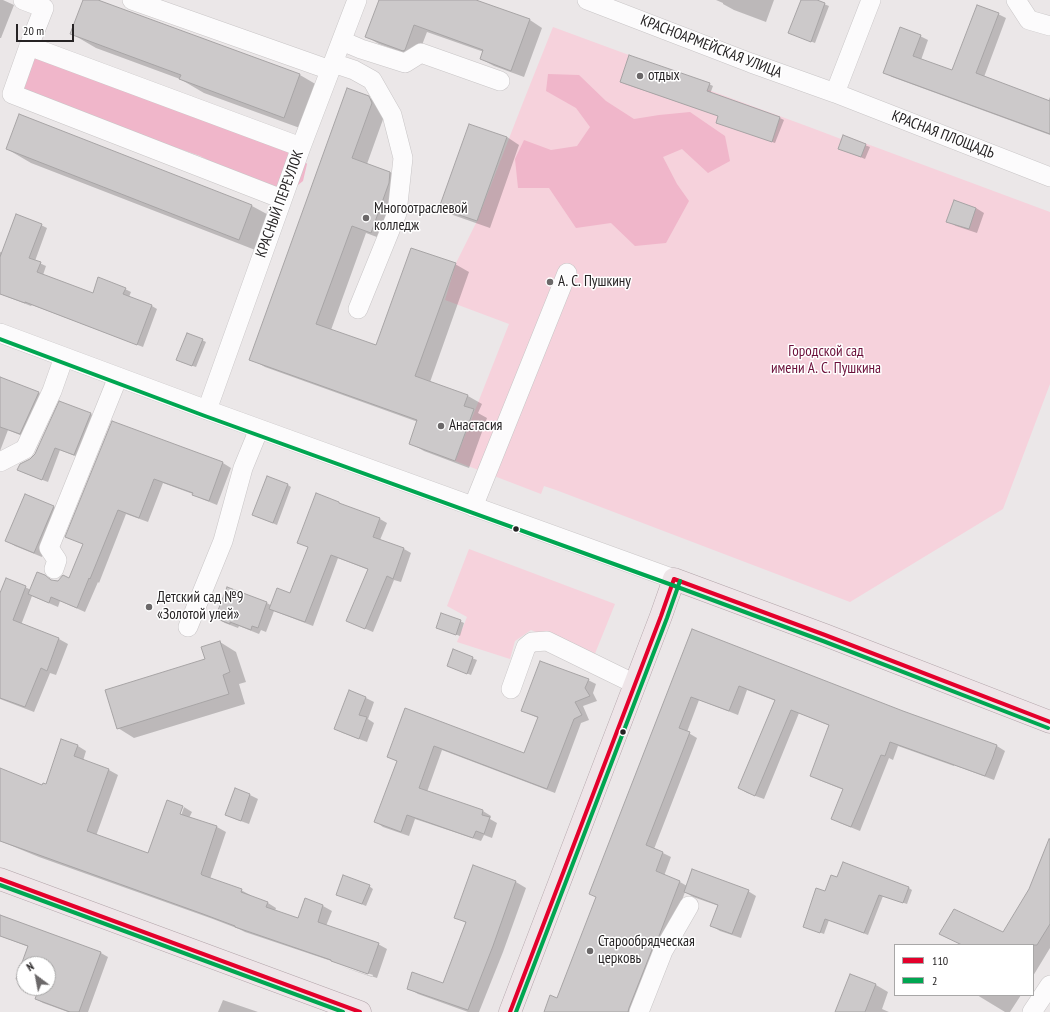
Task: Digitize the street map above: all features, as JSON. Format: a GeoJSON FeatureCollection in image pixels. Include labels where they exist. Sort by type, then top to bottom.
{"type":"FeatureCollection","features":[{"type":"Feature","properties":{"kind":"main road"},"geometry":{"type":"LineString","coordinates":[[510,1012],[674,580],[1050,722]]}},
{"type":"Feature","properties":{"kind":"main road"},"geometry":{"type":"LineString","coordinates":[[0,879],[360,1012]]}},
{"type":"Feature","properties":{"kind":"street"},"geometry":{"type":"LineString","coordinates":[[23,0],[44,8],[12,94],[282,199]]}},
{"type":"Feature","properties":{"kind":"street"},"geometry":{"type":"LineString","coordinates":[[132,0],[332,67],[354,70],[372,80],[392,115],[403,158],[397,213],[358,309]]}},
{"type":"Feature","properties":{"kind":"street","name":"КРАСНЫЙ ПЕРЕУЛОК"},"geometry":{"type":"LineString","coordinates":[[207,410],[301,147],[357,0]]}},
{"type":"Feature","properties":{"kind":"street","name":"КРАСНОАРМЕЙСКАЯ УЛИЦА"},"geometry":{"type":"LineString","coordinates":[[586,0],[751,63],[835,93]]}},
{"type":"Feature","properties":{"kind":"street"},"geometry":{"type":"LineString","coordinates":[[835,93],[870,0]]}},
{"type":"Feature","properties":{"kind":"street"},"geometry":{"type":"LineString","coordinates":[[1016,0],[1029,20],[1050,26]]}},
{"type":"Feature","properties":{"kind":"street"},"geometry":{"type":"LineString","coordinates":[[342,41],[405,63],[421,53],[500,81]]}},
{"type":"Feature","properties":{"kind":"street"},"geometry":{"type":"LineString","coordinates":[[29,46],[301,147]]}},
{"type":"Feature","properties":{"kind":"street","name":"КРАСНАЯ ПЛОЩАДЬ"},"geometry":{"type":"LineString","coordinates":[[835,93],[1050,177]]}},
{"type":"Feature","properties":{"kind":"street"},"geometry":{"type":"LineString","coordinates":[[473,507],[567,273]]}},
{"type":"Feature","properties":{"kind":"street"},"geometry":{"type":"LineString","coordinates":[[0,333],[674,580]]}},
{"type":"Feature","properties":{"kind":"street"},"geometry":{"type":"LineString","coordinates":[[0,462],[25,449],[52,391],[64,357]]}},
{"type":"Feature","properties":{"kind":"street"},"geometry":{"type":"LineString","coordinates":[[54,569],[57,560],[49,548],[118,377]]}},
{"type":"Feature","properties":{"kind":"street"},"geometry":{"type":"LineString","coordinates":[[188,627],[223,541],[243,468],[259,429]]}},
{"type":"Feature","properties":{"kind":"street"},"geometry":{"type":"LineString","coordinates":[[511,689],[526,647],[532,642],[546,641],[635,684]]}},
{"type":"Feature","properties":{"kind":"street"},"geometry":{"type":"LineString","coordinates":[[639,1012],[663,951],[689,906]]}},
{"type":"Feature","properties":{"kind":"street"},"geometry":{"type":"LineString","coordinates":[[1032,1012],[1050,985]]}},
{"type":"Feature","properties":{"kind":"green space","name":"Городской сад имени А. С. Пушкина"},"geometry":{"type":"Polygon","coordinates":[[[553,27],[629,55],[706,89],[841,139],[843,135],[1050,212],[1050,384],[1003,509],[850,602],[556,490],[544,486],[541,494],[455,461],[509,324],[445,300],[456,263],[477,221],[553,27]]]}},
{"type":"Feature","properties":{"kind":"green space"},"geometry":{"type":"Polygon","coordinates":[[[469,549],[615,604],[594,656],[531,630],[515,641],[510,659],[457,642],[467,617],[447,606],[469,549]]]}},
{"type":"Feature","properties":{"kind":"shaded area"},"geometry":{"type":"Polygon","coordinates":[[[32,55],[300,153],[307,164],[303,181],[287,194],[261,181],[235,174],[200,156],[97,120],[23,99],[21,83],[32,55]]]}},
{"type":"Feature","properties":{"kind":"shaded area"},"geometry":{"type":"Polygon","coordinates":[[[548,74],[579,75],[606,101],[634,119],[690,112],[725,136],[730,161],[708,173],[682,149],[663,157],[677,184],[689,201],[666,243],[635,246],[611,223],[576,228],[549,188],[518,188],[515,159],[524,140],[551,150],[577,146],[590,127],[576,108],[546,91],[548,74]]]}},
{"type":"Feature","properties":{"kind":"building"},"geometry":{"type":"Polygon","coordinates":[[[83,0],[98,0],[300,74],[284,118],[179,79],[181,75],[70,34],[83,0]]]}},
{"type":"Feature","properties":{"kind":"building"},"geometry":{"type":"Polygon","coordinates":[[[379,0],[476,0],[530,19],[511,71],[480,59],[483,50],[414,25],[405,50],[403,51],[365,37],[379,0]]]}},
{"type":"Feature","properties":{"kind":"building"},"geometry":{"type":"Polygon","coordinates":[[[801,0],[817,0],[825,3],[811,42],[788,33],[801,0]]]}},
{"type":"Feature","properties":{"kind":"building"},"geometry":{"type":"Polygon","coordinates":[[[977,5],[999,13],[976,73],[1050,101],[1050,134],[883,73],[900,27],[921,35],[913,56],[952,70],[977,5]]]}},
{"type":"Feature","properties":{"kind":"building"},"geometry":{"type":"Polygon","coordinates":[[[629,55],[710,83],[707,91],[780,117],[772,142],[716,123],[718,116],[620,82],[629,55]]]}},
{"type":"Feature","properties":{"kind":"building"},"geometry":{"type":"Polygon","coordinates":[[[347,88],[369,96],[372,103],[352,158],[390,172],[389,183],[371,233],[352,226],[316,324],[376,345],[411,248],[456,263],[415,376],[468,395],[464,406],[474,409],[455,461],[409,444],[417,420],[249,360],[347,88]]]}},
{"type":"Feature","properties":{"kind":"building"},"geometry":{"type":"Polygon","coordinates":[[[19,114],[252,205],[239,240],[6,149],[19,114]]]}},
{"type":"Feature","properties":{"kind":"building"},"geometry":{"type":"Polygon","coordinates":[[[469,124],[507,137],[477,221],[439,208],[469,124]]]}},
{"type":"Feature","properties":{"kind":"building"},"geometry":{"type":"Polygon","coordinates":[[[843,135],[866,144],[861,157],[838,149],[843,135]]]}},
{"type":"Feature","properties":{"kind":"building"},"geometry":{"type":"Polygon","coordinates":[[[954,200],[976,208],[969,229],[946,222],[954,200]]]}},
{"type":"Feature","properties":{"kind":"building"},"geometry":{"type":"Polygon","coordinates":[[[16,214],[42,224],[29,258],[41,262],[37,272],[93,293],[98,277],[126,288],[123,294],[152,305],[137,345],[25,302],[0,294],[0,257],[16,214]]]}},
{"type":"Feature","properties":{"kind":"building"},"geometry":{"type":"Polygon","coordinates":[[[187,333],[203,339],[192,366],[176,360],[187,333]]]}},
{"type":"Feature","properties":{"kind":"building"},"geometry":{"type":"Polygon","coordinates":[[[0,377],[39,392],[20,434],[0,427],[0,377]]]}},
{"type":"Feature","properties":{"kind":"building"},"geometry":{"type":"Polygon","coordinates":[[[59,401],[91,413],[74,455],[55,448],[42,480],[17,470],[20,464],[30,459],[35,454],[59,401]]]}},
{"type":"Feature","properties":{"kind":"building"},"geometry":{"type":"Polygon","coordinates":[[[112,421],[223,462],[209,501],[192,495],[193,493],[154,479],[139,518],[118,510],[77,608],[51,597],[49,603],[28,594],[37,572],[45,575],[51,580],[58,581],[63,575],[69,578],[83,544],[65,537],[112,421]]]}},
{"type":"Feature","properties":{"kind":"building"},"geometry":{"type":"Polygon","coordinates":[[[267,476],[288,484],[273,523],[252,515],[267,476]]]}},
{"type":"Feature","properties":{"kind":"building"},"geometry":{"type":"Polygon","coordinates":[[[316,493],[380,518],[373,537],[404,548],[393,579],[387,576],[365,629],[346,621],[368,569],[331,555],[305,622],[269,609],[277,588],[290,593],[308,547],[297,543],[316,493]]]}},
{"type":"Feature","properties":{"kind":"building"},"geometry":{"type":"Polygon","coordinates":[[[25,494],[54,506],[34,553],[5,541],[25,494]]]}},
{"type":"Feature","properties":{"kind":"building"},"geometry":{"type":"Polygon","coordinates":[[[6,578],[26,586],[13,620],[59,638],[47,671],[41,668],[25,707],[0,698],[0,593],[6,578]]]}},
{"type":"Feature","properties":{"kind":"building"},"geometry":{"type":"Polygon","coordinates":[[[227,587],[267,602],[258,628],[252,626],[251,630],[215,618],[227,587]]]}},
{"type":"Feature","properties":{"kind":"building"},"geometry":{"type":"Polygon","coordinates":[[[441,613],[461,620],[456,635],[436,628],[441,613]]]}},
{"type":"Feature","properties":{"kind":"building"},"geometry":{"type":"Polygon","coordinates":[[[692,629],[903,711],[997,745],[993,757],[985,776],[890,742],[885,756],[881,755],[851,827],[831,819],[843,789],[810,776],[829,725],[791,710],[755,796],[738,788],[775,700],[739,686],[729,711],[691,697],[679,728],[690,732],[646,845],[663,852],[656,871],[680,881],[628,1012],[544,1012],[550,995],[557,998],[596,897],[589,894],[692,629]]]}},
{"type":"Feature","properties":{"kind":"building"},"geometry":{"type":"Polygon","coordinates":[[[220,641],[230,672],[223,675],[229,694],[117,729],[105,690],[205,659],[201,647],[220,641]]]}},
{"type":"Feature","properties":{"kind":"building"},"geometry":{"type":"Polygon","coordinates":[[[453,649],[473,657],[467,674],[447,666],[453,649]]]}},
{"type":"Feature","properties":{"kind":"building"},"geometry":{"type":"Polygon","coordinates":[[[540,661],[589,679],[585,688],[590,696],[575,702],[582,715],[574,719],[547,789],[434,746],[419,788],[483,810],[482,815],[490,817],[484,834],[476,831],[473,838],[407,815],[401,832],[374,822],[397,761],[387,757],[405,708],[524,753],[538,717],[521,711],[540,661]]]}},
{"type":"Feature","properties":{"kind":"building"},"geometry":{"type":"Polygon","coordinates":[[[349,690],[366,697],[359,715],[367,717],[359,739],[334,729],[349,690]]]}},
{"type":"Feature","properties":{"kind":"building"},"geometry":{"type":"Polygon","coordinates":[[[61,739],[78,745],[74,756],[109,769],[87,831],[148,853],[167,800],[183,806],[180,814],[217,826],[201,874],[202,875],[242,889],[241,892],[268,902],[266,907],[298,918],[305,898],[323,905],[318,922],[379,943],[368,974],[0,841],[0,768],[42,785],[43,783],[46,784],[61,739]]]}},
{"type":"Feature","properties":{"kind":"building"},"geometry":{"type":"Polygon","coordinates":[[[235,788],[250,794],[241,821],[225,815],[235,788]]]}},
{"type":"Feature","properties":{"kind":"building"},"geometry":{"type":"Polygon","coordinates":[[[1050,839],[1050,924],[1037,945],[960,944],[939,934],[954,909],[1003,932],[1029,889],[1050,839]]]}},
{"type":"Feature","properties":{"kind":"building"},"geometry":{"type":"Polygon","coordinates":[[[843,862],[909,887],[903,903],[879,895],[864,933],[825,919],[820,933],[803,927],[816,888],[825,891],[831,875],[837,877],[843,862]]]}},
{"type":"Feature","properties":{"kind":"building"},"geometry":{"type":"Polygon","coordinates":[[[473,865],[516,881],[468,1010],[407,989],[412,972],[443,983],[466,922],[454,918],[473,865]]]}},
{"type":"Feature","properties":{"kind":"building"},"geometry":{"type":"Polygon","coordinates":[[[692,869],[749,890],[732,934],[710,926],[718,905],[684,892],[692,869]]]}},
{"type":"Feature","properties":{"kind":"building"},"geometry":{"type":"Polygon","coordinates":[[[343,875],[370,885],[362,904],[336,895],[343,875]]]}},
{"type":"Feature","properties":{"kind":"building"},"geometry":{"type":"Polygon","coordinates":[[[0,915],[101,952],[79,1012],[70,1012],[35,999],[36,996],[56,996],[56,956],[24,956],[28,946],[0,936],[0,915]]]}},
{"type":"Feature","properties":{"kind":"building"},"geometry":{"type":"Polygon","coordinates":[[[850,974],[876,984],[865,1012],[835,1012],[850,974]]]}},
{"type":"Feature","properties":{"kind":"transit line","name":"2"},"geometry":{"type":"LineString","coordinates":[[0,339],[205,416],[823,641],[1048,728]]}},
{"type":"Feature","properties":{"kind":"transit line","name":"110"},"geometry":{"type":"LineString","coordinates":[[674,579],[825,635],[1050,722]]}},
{"type":"Feature","properties":{"kind":"transit line","name":"110"},"geometry":{"type":"LineString","coordinates":[[510,1012],[674,579]]}},
{"type":"Feature","properties":{"kind":"transit line","name":"2"},"geometry":{"type":"LineString","coordinates":[[516,1012],[680,581]]}},
{"type":"Feature","properties":{"kind":"transit line","name":"110"},"geometry":{"type":"LineString","coordinates":[[0,879],[360,1012]]}},
{"type":"Feature","properties":{"kind":"transit line","name":"2"},"geometry":{"type":"LineString","coordinates":[[0,885],[343,1012]]}},
{"type":"Feature","properties":{"kind":"place","name":"отдых"},"geometry":{"type":"Point","coordinates":[640,76]}},
{"type":"Feature","properties":{"kind":"place","name":"Многоотраслевой колледж"},"geometry":{"type":"Point","coordinates":[366,218]}},
{"type":"Feature","properties":{"kind":"place","name":"А. С. Пушкину"},"geometry":{"type":"Point","coordinates":[550,282]}},
{"type":"Feature","properties":{"kind":"place","name":"Анастасия"},"geometry":{"type":"Point","coordinates":[441,426]}},
{"type":"Feature","properties":{"kind":"place","name":"Детский сад №9 «Золотой улей»"},"geometry":{"type":"Point","coordinates":[149,607]}},
{"type":"Feature","properties":{"kind":"place","name":"Старообрядческая церковь"},"geometry":{"type":"Point","coordinates":[590,951]}}]}
